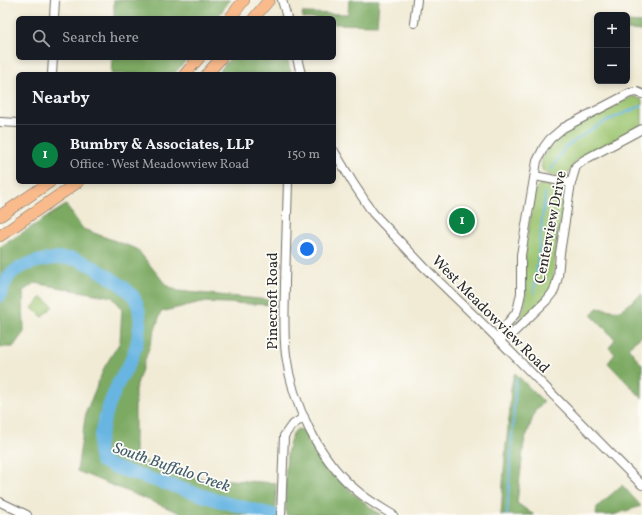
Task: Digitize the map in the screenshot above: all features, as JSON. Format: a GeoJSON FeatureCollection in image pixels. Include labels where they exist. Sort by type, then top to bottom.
{"type":"FeatureCollection","features":[{"type":"Feature","properties":{"kind":"main road"},"geometry":{"type":"LineString","coordinates":[[232,16],[244,0]]}},
{"type":"Feature","properties":{"kind":"main road"},"geometry":{"type":"LineString","coordinates":[[256,16],[268,0]]}},
{"type":"Feature","properties":{"kind":"main road"},"geometry":{"type":"LineString","coordinates":[[187,72],[197,60]]}},
{"type":"Feature","properties":{"kind":"main road"},"geometry":{"type":"LineString","coordinates":[[209,72],[219,60]]}},
{"type":"Feature","properties":{"kind":"main road"},"geometry":{"type":"LineString","coordinates":[[0,216],[47,184]]}},
{"type":"Feature","properties":{"kind":"main road"},"geometry":{"type":"LineString","coordinates":[[0,236],[75,184]]}},
{"type":"Feature","properties":{"kind":"street"},"geometry":{"type":"LineString","coordinates":[[54,16],[55,0]]}},
{"type":"Feature","properties":{"kind":"street"},"geometry":{"type":"LineString","coordinates":[[282,0],[286,16]]}},
{"type":"Feature","properties":{"kind":"street"},"geometry":{"type":"LineString","coordinates":[[414,23],[417,0]]}},
{"type":"Feature","properties":{"kind":"street"},"geometry":{"type":"LineString","coordinates":[[52,72],[53,60]]}},
{"type":"Feature","properties":{"kind":"street"},"geometry":{"type":"LineString","coordinates":[[298,60],[300,72]]}},
{"type":"Feature","properties":{"kind":"street","name":"Centerview Drive"},"geometry":{"type":"LineString","coordinates":[[498,339],[504,326],[516,313],[518,307],[521,293],[522,249],[537,161],[540,154],[550,139],[557,132],[630,93],[637,92],[642,94]]}},
{"type":"Feature","properties":{"kind":"street"},"geometry":{"type":"LineString","coordinates":[[0,122],[16,123]]}},
{"type":"Feature","properties":{"kind":"street","name":"Centerview Drive"},"geometry":{"type":"LineString","coordinates":[[498,339],[513,333],[546,301],[554,291],[558,277],[560,253],[571,183],[576,166],[584,160],[642,129]]}},
{"type":"Feature","properties":{"kind":"street","name":"West Meadowview Road"},"geometry":{"type":"LineString","coordinates":[[336,155],[352,183],[373,213],[425,268],[498,339],[642,485]]}},
{"type":"Feature","properties":{"kind":"street"},"geometry":{"type":"LineString","coordinates":[[535,176],[571,183]]}},
{"type":"Feature","properties":{"kind":"street","name":"Pinecroft Road"},"geometry":{"type":"LineString","coordinates":[[288,184],[284,312],[286,354],[290,379],[304,417],[324,454],[354,489],[393,515]]}},
{"type":"Feature","properties":{"kind":"street"},"geometry":{"type":"LineString","coordinates":[[281,515],[284,436],[291,426],[304,417]]}},
{"type":"Feature","properties":{"kind":"street"},"geometry":{"type":"LineString","coordinates":[[0,502],[27,515]]}},
{"type":"Feature","properties":{"kind":"green space"},"geometry":{"type":"Polygon","coordinates":[[[114,0],[230,0],[218,16],[114,16],[114,0]]]}},
{"type":"Feature","properties":{"kind":"green space"},"geometry":{"type":"Polygon","coordinates":[[[349,0],[379,0],[377,25],[336,24],[336,16],[303,16],[302,13],[348,14],[349,0]]]}},
{"type":"Feature","properties":{"kind":"green space"},"geometry":{"type":"Polygon","coordinates":[[[630,22],[642,23],[642,31],[630,30],[630,22]]]}},
{"type":"Feature","properties":{"kind":"green space"},"geometry":{"type":"Polygon","coordinates":[[[112,60],[186,60],[176,72],[111,72],[112,60]]]}},
{"type":"Feature","properties":{"kind":"green space"},"geometry":{"type":"Polygon","coordinates":[[[228,60],[288,60],[290,72],[219,72],[228,60]]]}},
{"type":"Feature","properties":{"kind":"green space"},"geometry":{"type":"Polygon","coordinates":[[[632,97],[642,100],[642,125],[579,158],[565,176],[552,176],[545,172],[542,167],[542,160],[551,145],[558,138],[565,132],[632,97]]]}},
{"type":"Feature","properties":{"kind":"green space"},"geometry":{"type":"Polygon","coordinates":[[[540,184],[561,188],[565,195],[555,257],[553,283],[546,296],[511,331],[510,328],[522,314],[526,300],[526,246],[536,188],[540,184]]]}},
{"type":"Feature","properties":{"kind":"green space"},"geometry":{"type":"Polygon","coordinates":[[[66,205],[83,229],[137,249],[166,285],[178,291],[279,301],[278,305],[201,302],[161,312],[135,390],[135,457],[184,477],[276,483],[276,515],[185,515],[77,471],[86,412],[105,366],[120,342],[122,308],[112,297],[35,283],[23,291],[24,332],[13,347],[0,347],[0,247],[66,205]]]}},
{"type":"Feature","properties":{"kind":"green space"},"geometry":{"type":"Polygon","coordinates":[[[642,294],[642,336],[628,347],[642,365],[642,398],[608,363],[615,354],[609,348],[615,339],[591,315],[597,308],[619,311],[642,294]]]}},
{"type":"Feature","properties":{"kind":"green space"},"geometry":{"type":"Polygon","coordinates":[[[42,297],[53,306],[43,317],[32,308],[42,297]]]}},
{"type":"Feature","properties":{"kind":"green space"},"geometry":{"type":"Polygon","coordinates":[[[515,373],[544,402],[535,411],[524,443],[517,503],[534,515],[501,515],[511,389],[515,373]]]}},
{"type":"Feature","properties":{"kind":"green space"},"geometry":{"type":"Polygon","coordinates":[[[297,429],[304,431],[307,434],[316,451],[337,478],[354,494],[381,515],[286,515],[287,456],[292,435],[297,429]]]}},
{"type":"Feature","properties":{"kind":"green space"},"geometry":{"type":"Polygon","coordinates":[[[622,485],[641,506],[613,515],[596,515],[597,507],[622,485]]]}},
{"type":"Feature","properties":{"kind":"waterway"},"geometry":{"type":"LineString","coordinates":[[551,170],[564,148],[602,123],[641,106]]}},
{"type":"Feature","properties":{"kind":"waterway"},"geometry":{"type":"LineString","coordinates":[[534,292],[545,193]]}},
{"type":"Feature","properties":{"kind":"waterway","name":"South Buffalo Creek"},"geometry":{"type":"LineString","coordinates":[[0,296],[11,274],[19,268],[35,262],[63,258],[84,262],[109,276],[125,288],[135,299],[139,310],[139,331],[136,347],[116,388],[104,420],[99,445],[101,461],[113,467],[223,502],[275,515]]}},
{"type":"Feature","properties":{"kind":"waterway"},"geometry":{"type":"LineString","coordinates":[[507,515],[516,379]]}},
{"type":"Feature","properties":{"kind":"place","name":"Bumbry & Associates, LLP"},"geometry":{"type":"Point","coordinates":[462,221]}}]}
